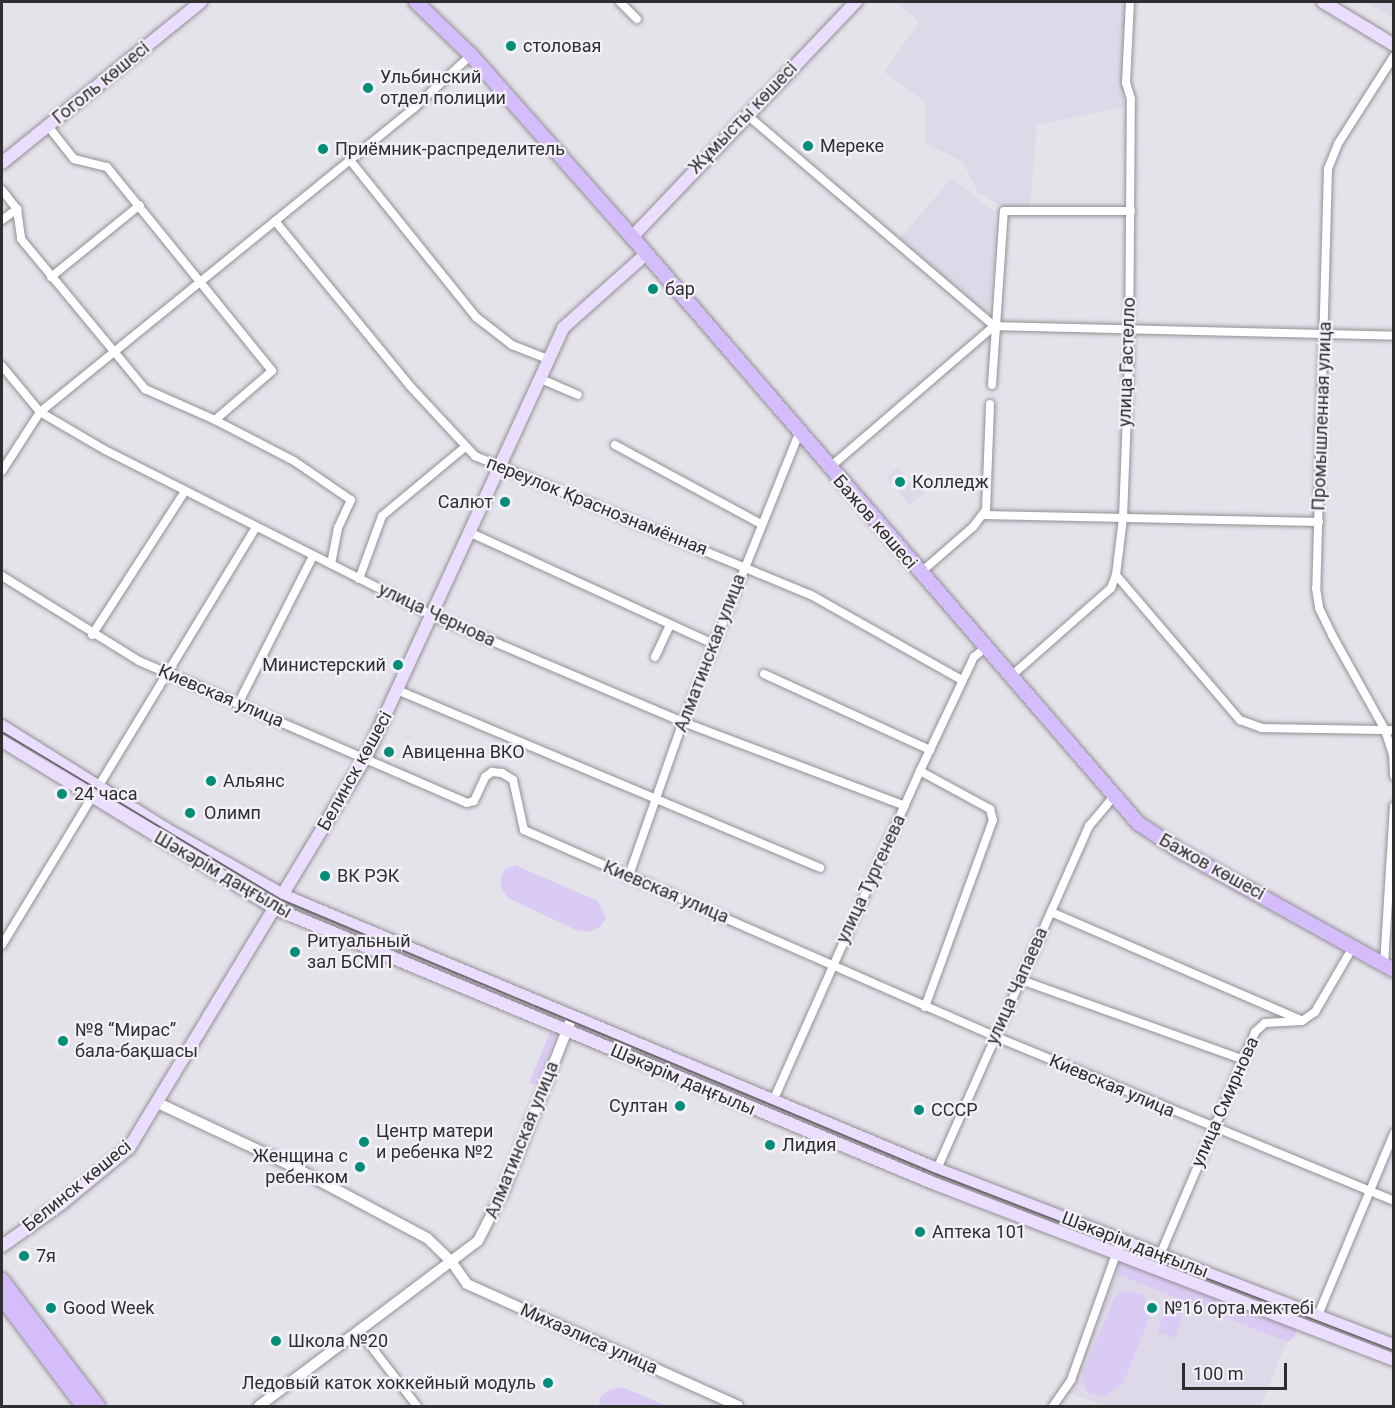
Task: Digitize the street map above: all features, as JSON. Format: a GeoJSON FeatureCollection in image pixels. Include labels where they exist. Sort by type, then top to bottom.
{"type":"FeatureCollection","features":[{"type":"Feature","properties":{"kind":"main road","name":"Гоголь көшесі"},"geometry":{"type":"LineString","coordinates":[[2,163],[201,2]]}},
{"type":"Feature","properties":{"kind":"main road","name":"Бажов көшесі"},"geometry":{"type":"LineString","coordinates":[[416,2],[471,55],[632,237],[798,434],[1138,823],[1166,843],[1389,967]]}},
{"type":"Feature","properties":{"kind":"main road","name":"Жұмысты көшесі"},"geometry":{"type":"LineString","coordinates":[[632,237],[746,114],[856,2]]}},
{"type":"Feature","properties":{"kind":"main road"},"geometry":{"type":"LineString","coordinates":[[1323,2],[1394,45]]}},
{"type":"Feature","properties":{"kind":"main road","name":"Белинск көшесі"},"geometry":{"type":"LineString","coordinates":[[2,1246],[61,1204],[129,1148],[285,896],[364,759],[433,616],[563,328],[645,255]]}},
{"type":"Feature","properties":{"kind":"main road","name":"Шәкәрім даңғылы"},"geometry":{"type":"LineString","coordinates":[[2,726],[95,785],[285,896],[937,1169],[1394,1344]]}},
{"type":"Feature","properties":{"kind":"main road","name":"Шәкәрім даңғылы"},"geometry":{"type":"LineString","coordinates":[[2,741],[88,796],[276,909],[767,1115],[933,1182],[1394,1360]]}},
{"type":"Feature","properties":{"kind":"main road","name":"улица Тургенева"},"geometry":{"type":"LineString","coordinates":[[767,1115],[773,1101]]}},
{"type":"Feature","properties":{"kind":"main road","name":"улица Чапаева"},"geometry":{"type":"LineString","coordinates":[[933,1182],[937,1169]]}},
{"type":"Feature","properties":{"kind":"main road","name":"улица Смирнова"},"geometry":{"type":"LineString","coordinates":[[1155,1268],[1160,1255]]}},
{"type":"Feature","properties":{"kind":"main road"},"geometry":{"type":"LineString","coordinates":[[2,1280],[98,1407]]}},
{"type":"Feature","properties":{"kind":"main road"},"geometry":{"type":"LineString","coordinates":[[2,1298],[83,1407]]}},
{"type":"Feature","properties":{"kind":"main road"},"geometry":{"type":"LineString","coordinates":[[1313,1329],[1318,1316]]}},
{"type":"Feature","properties":{"kind":"street"},"geometry":{"type":"LineString","coordinates":[[620,2],[638,19]]}},
{"type":"Feature","properties":{"kind":"street","name":"улица Гастелло"},"geometry":{"type":"LineString","coordinates":[[1010,677],[1111,588],[1116,575],[1123,518],[1130,331],[1131,99],[1126,83],[1130,2]]}},
{"type":"Feature","properties":{"kind":"street"},"geometry":{"type":"LineString","coordinates":[[2,471],[40,412],[414,108],[471,55]]}},
{"type":"Feature","properties":{"kind":"street","name":"Промышленная улица"},"geometry":{"type":"LineString","coordinates":[[1394,56],[1338,144],[1328,169],[1326,326],[1322,336],[1318,522],[1319,608],[1389,730],[1394,776]]}},
{"type":"Feature","properties":{"kind":"street"},"geometry":{"type":"LineString","coordinates":[[746,114],[994,326],[1394,336]]}},
{"type":"Feature","properties":{"kind":"street"},"geometry":{"type":"LineString","coordinates":[[48,126],[74,159],[107,167],[272,370],[215,420]]}},
{"type":"Feature","properties":{"kind":"street"},"geometry":{"type":"LineString","coordinates":[[349,159],[476,317],[493,333],[550,360]]}},
{"type":"Feature","properties":{"kind":"street"},"geometry":{"type":"LineString","coordinates":[[2,190],[17,209],[21,239],[144,389],[215,420],[324,478],[351,500],[338,528],[331,564]]}},
{"type":"Feature","properties":{"kind":"street"},"geometry":{"type":"LineString","coordinates":[[51,277],[140,205]]}},
{"type":"Feature","properties":{"kind":"street"},"geometry":{"type":"LineString","coordinates":[[2,220],[17,209]]}},
{"type":"Feature","properties":{"kind":"street"},"geometry":{"type":"LineString","coordinates":[[992,385],[994,326],[1004,211],[1131,211]]}},
{"type":"Feature","properties":{"kind":"street","name":"переулок Краснознамённая"},"geometry":{"type":"LineString","coordinates":[[275,221],[464,448],[500,469],[811,595],[963,680]]}},
{"type":"Feature","properties":{"kind":"street"},"geometry":{"type":"LineString","coordinates":[[829,468],[994,326]]}},
{"type":"Feature","properties":{"kind":"street","name":"улица Чернова"},"geometry":{"type":"LineString","coordinates":[[2,366],[40,412],[185,491],[433,616],[683,722],[905,806]]}},
{"type":"Feature","properties":{"kind":"street"},"geometry":{"type":"LineString","coordinates":[[541,379],[578,395]]}},
{"type":"Feature","properties":{"kind":"street"},"geometry":{"type":"LineString","coordinates":[[920,573],[983,515],[990,404]]}},
{"type":"Feature","properties":{"kind":"street","name":"Алматинская улица"},"geometry":{"type":"LineString","coordinates":[[629,875],[683,722],[798,434]]}},
{"type":"Feature","properties":{"kind":"street"},"geometry":{"type":"LineString","coordinates":[[615,445],[761,524]]}},
{"type":"Feature","properties":{"kind":"street"},"geometry":{"type":"LineString","coordinates":[[358,579],[382,516],[464,448]]}},
{"type":"Feature","properties":{"kind":"street"},"geometry":{"type":"LineString","coordinates":[[92,635],[185,491]]}},
{"type":"Feature","properties":{"kind":"street"},"geometry":{"type":"LineString","coordinates":[[983,515],[1318,522]]}},
{"type":"Feature","properties":{"kind":"street"},"geometry":{"type":"LineString","coordinates":[[2,945],[88,796],[256,526]]}},
{"type":"Feature","properties":{"kind":"street"},"geometry":{"type":"LineString","coordinates":[[471,533],[714,644]]}},
{"type":"Feature","properties":{"kind":"street"},"geometry":{"type":"LineString","coordinates":[[239,702],[313,556]]}},
{"type":"Feature","properties":{"kind":"street"},"geometry":{"type":"LineString","coordinates":[[1116,575],[1240,720],[1262,728],[1389,730]]}},
{"type":"Feature","properties":{"kind":"street","name":"Киевская улица"},"geometry":{"type":"LineString","coordinates":[[2,576],[92,635],[164,671],[467,803],[474,801],[485,777],[492,772],[502,773],[513,780],[524,830],[925,1007],[1212,1128],[1394,1201]]}},
{"type":"Feature","properties":{"kind":"street"},"geometry":{"type":"LineString","coordinates":[[655,657],[670,625]]}},
{"type":"Feature","properties":{"kind":"street","name":"улица Тургенева"},"geometry":{"type":"LineString","coordinates":[[773,1101],[832,964],[920,771],[963,680],[984,649]]}},
{"type":"Feature","properties":{"kind":"street"},"geometry":{"type":"LineString","coordinates":[[764,674],[930,750]]}},
{"type":"Feature","properties":{"kind":"street"},"geometry":{"type":"LineString","coordinates":[[398,690],[820,868]]}},
{"type":"Feature","properties":{"kind":"street"},"geometry":{"type":"LineString","coordinates":[[920,771],[990,809],[993,820],[925,1007]]}},
{"type":"Feature","properties":{"kind":"street","name":"улица Чапаева"},"geometry":{"type":"LineString","coordinates":[[937,1169],[1089,826],[1113,797]]}},
{"type":"Feature","properties":{"kind":"street"},"geometry":{"type":"LineString","coordinates":[[1389,967],[1394,806]]}},
{"type":"Feature","properties":{"kind":"street"},"geometry":{"type":"LineString","coordinates":[[1050,912],[1302,1020],[1315,1012],[1353,947]]}},
{"type":"Feature","properties":{"kind":"street"},"geometry":{"type":"LineString","coordinates":[[1021,980],[1242,1059]]}},
{"type":"Feature","properties":{"kind":"street","name":"Алматинская улица"},"geometry":{"type":"LineString","coordinates":[[259,1407],[478,1241],[487,1226],[572,1017]]}},
{"type":"Feature","properties":{"kind":"street","name":"улица Смирнова"},"geometry":{"type":"LineString","coordinates":[[1160,1255],[1212,1128],[1255,1032],[1265,1023],[1302,1020]]}},
{"type":"Feature","properties":{"kind":"street","name":"Михаэлиса улица"},"geometry":{"type":"LineString","coordinates":[[158,1103],[290,1166],[428,1238],[451,1261],[467,1284],[738,1407]]}},
{"type":"Feature","properties":{"kind":"street"},"geometry":{"type":"LineString","coordinates":[[1318,1316],[1394,1133]]}},
{"type":"Feature","properties":{"kind":"street"},"geometry":{"type":"LineString","coordinates":[[1053,1407],[1071,1380],[1120,1240]]}},
{"type":"Feature","properties":{"kind":"street"},"geometry":{"type":"LineString","coordinates":[[360,1332],[417,1407]]}},
{"type":"Feature","properties":{"kind":"shaded area"},"geometry":{"type":"Polygon","coordinates":[[[896,2],[1125,2],[1123,107],[1037,125],[1030,208],[1008,209],[979,194],[962,161],[925,143],[926,103],[884,72],[919,22],[896,2]]]}},
{"type":"Feature","properties":{"kind":"shaded area"},"geometry":{"type":"Polygon","coordinates":[[[1364,2],[1393,2],[1393,17],[1364,2]]]}},
{"type":"Feature","properties":{"kind":"shaded area"},"geometry":{"type":"Polygon","coordinates":[[[952,178],[994,212],[996,244],[988,314],[899,239],[952,178]]]}},
{"type":"Feature","properties":{"kind":"shaded area","name":"Колледж"},"geometry":{"type":"Polygon","coordinates":[[[898,467],[916,490],[920,487],[925,493],[909,505],[886,477],[898,467]]]}},
{"type":"Feature","properties":{"kind":"shaded area"},"geometry":{"type":"Polygon","coordinates":[[[515,865],[598,901],[606,918],[600,927],[589,932],[576,930],[508,898],[501,888],[501,877],[505,869],[515,865]]]}},
{"type":"Feature","properties":{"kind":"shaded area"},"geometry":{"type":"Polygon","coordinates":[[[550,1032],[556,1035],[537,1085],[529,1083],[550,1032]]]}},
{"type":"Feature","properties":{"kind":"shaded area"},"geometry":{"type":"Polygon","coordinates":[[[1120,1261],[1297,1328],[1295,1337],[1287,1342],[1116,1274],[1120,1261]]]}},
{"type":"Feature","properties":{"kind":"shaded area","name":"№16 орта мектебі"},"geometry":{"type":"Polygon","coordinates":[[[1116,1274],[1287,1342],[1261,1406],[1103,1406],[1070,1393],[1116,1274]]]}},
{"type":"Feature","properties":{"kind":"shaded area"},"geometry":{"type":"Polygon","coordinates":[[[1127,1291],[1142,1294],[1152,1311],[1123,1384],[1106,1396],[1089,1394],[1083,1384],[1083,1371],[1116,1295],[1127,1291]]]}},
{"type":"Feature","properties":{"kind":"shaded area"},"geometry":{"type":"Polygon","coordinates":[[[1169,1299],[1186,1305],[1175,1338],[1158,1332],[1169,1299]]]}},
{"type":"Feature","properties":{"kind":"shaded area"},"geometry":{"type":"Polygon","coordinates":[[[622,1387],[667,1406],[600,1406],[599,1399],[608,1390],[622,1387]]]}},
{"type":"Feature","properties":{"kind":"tram line"},"geometry":{"type":"LineString","coordinates":[[2,732],[282,900],[936,1174],[1394,1351]]}},
{"type":"Feature","properties":{"kind":"place","name":"столовая"},"geometry":{"type":"Point","coordinates":[511,46]}},
{"type":"Feature","properties":{"kind":"place","name":"Ульбинский отдел полиции"},"geometry":{"type":"Point","coordinates":[368,88]}},
{"type":"Feature","properties":{"kind":"place","name":"Мереке"},"geometry":{"type":"Point","coordinates":[808,146]}},
{"type":"Feature","properties":{"kind":"place","name":"Приёмник-распределитель"},"geometry":{"type":"Point","coordinates":[323,149]}},
{"type":"Feature","properties":{"kind":"place","name":"бар"},"geometry":{"type":"Point","coordinates":[653,289]}},
{"type":"Feature","properties":{"kind":"place","name":"Колледж"},"geometry":{"type":"Point","coordinates":[900,482]}},
{"type":"Feature","properties":{"kind":"place","name":"Салют"},"geometry":{"type":"Point","coordinates":[505,502]}},
{"type":"Feature","properties":{"kind":"place","name":"Министерский"},"geometry":{"type":"Point","coordinates":[398,665]}},
{"type":"Feature","properties":{"kind":"place","name":"Авиценна ВКО"},"geometry":{"type":"Point","coordinates":[389,752]}},
{"type":"Feature","properties":{"kind":"place","name":"Альянс"},"geometry":{"type":"Point","coordinates":[211,781]}},
{"type":"Feature","properties":{"kind":"place","name":"24 часа"},"geometry":{"type":"Point","coordinates":[62,794]}},
{"type":"Feature","properties":{"kind":"place","name":"Олимп"},"geometry":{"type":"Point","coordinates":[190,813]}},
{"type":"Feature","properties":{"kind":"place","name":"ВК РЭК"},"geometry":{"type":"Point","coordinates":[325,876]}},
{"type":"Feature","properties":{"kind":"place","name":"Ритуальный зал БСМП"},"geometry":{"type":"Point","coordinates":[295,952]}},
{"type":"Feature","properties":{"kind":"place","name":"№8 “Мирас” бала-бақшасы"},"geometry":{"type":"Point","coordinates":[63,1041]}},
{"type":"Feature","properties":{"kind":"place","name":"Султан"},"geometry":{"type":"Point","coordinates":[680,1106]}},
{"type":"Feature","properties":{"kind":"place","name":"СССР"},"geometry":{"type":"Point","coordinates":[919,1110]}},
{"type":"Feature","properties":{"kind":"place","name":"Центр матери и ребенка №2"},"geometry":{"type":"Point","coordinates":[364,1142]}},
{"type":"Feature","properties":{"kind":"place","name":"Лидия"},"geometry":{"type":"Point","coordinates":[770,1145]}},
{"type":"Feature","properties":{"kind":"place","name":"Женщина с ребенком"},"geometry":{"type":"Point","coordinates":[360,1167]}},
{"type":"Feature","properties":{"kind":"place","name":"Аптека 101"},"geometry":{"type":"Point","coordinates":[920,1232]}},
{"type":"Feature","properties":{"kind":"place","name":"7я"},"geometry":{"type":"Point","coordinates":[24,1256]}},
{"type":"Feature","properties":{"kind":"place","name":"Good Week"},"geometry":{"type":"Point","coordinates":[51,1308]}},
{"type":"Feature","properties":{"kind":"place","name":"№16 орта мектебі"},"geometry":{"type":"Point","coordinates":[1152,1308]}},
{"type":"Feature","properties":{"kind":"place","name":"Школа №20"},"geometry":{"type":"Point","coordinates":[276,1341]}},
{"type":"Feature","properties":{"kind":"place","name":"Ледовый каток хоккейный модуль"},"geometry":{"type":"Point","coordinates":[548,1383]}}]}
